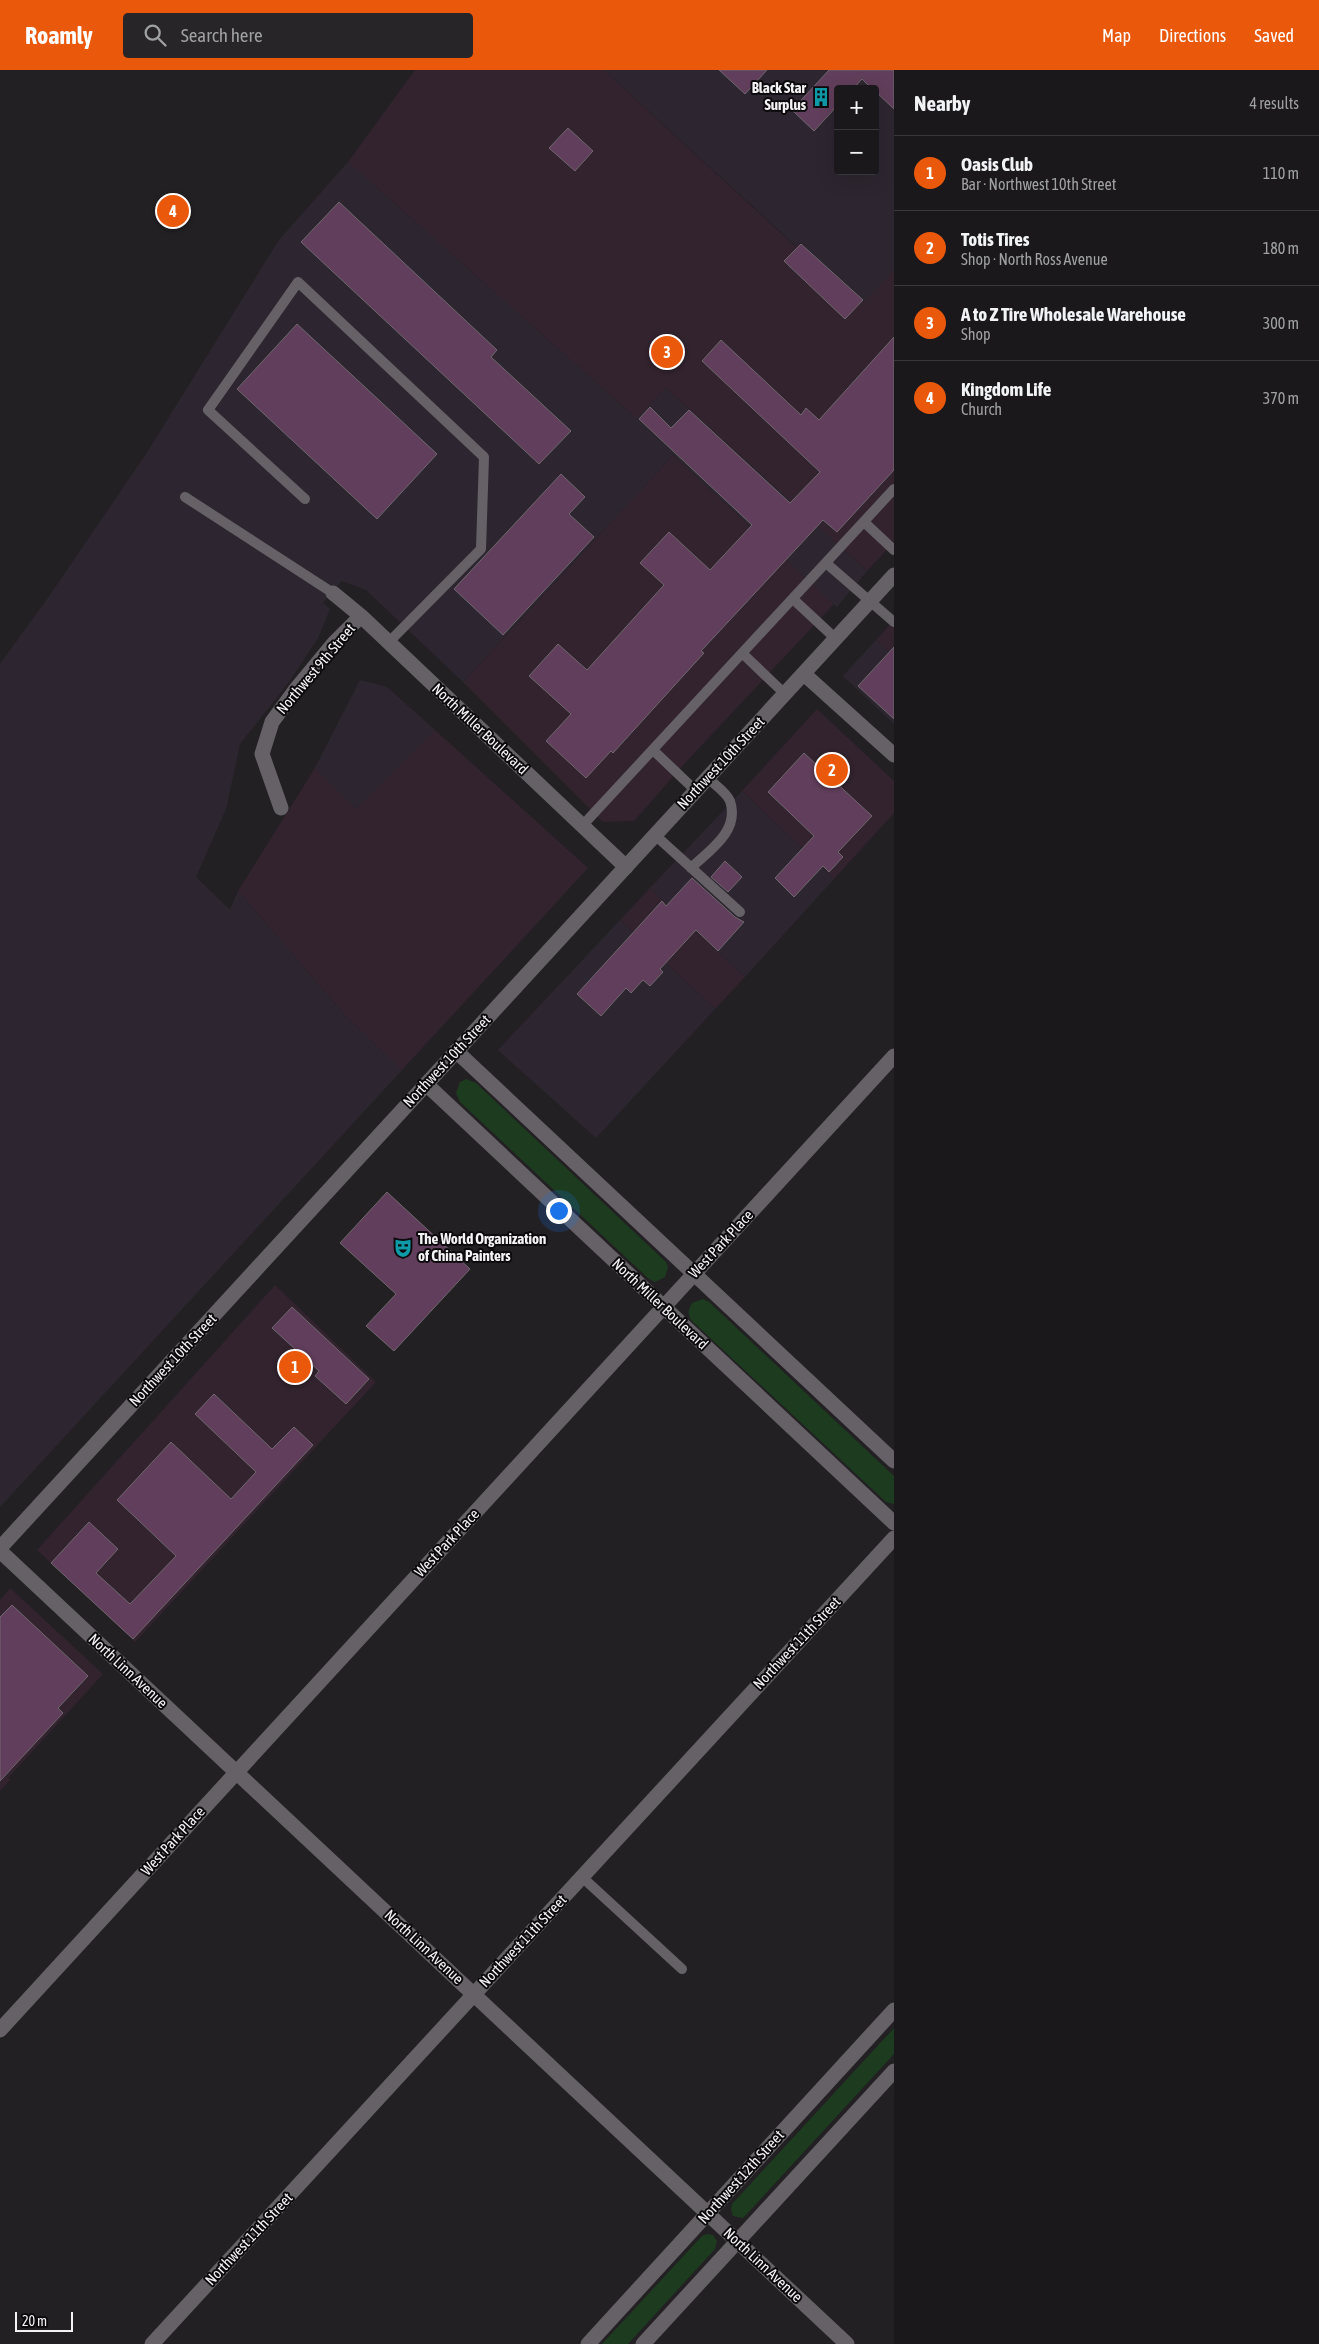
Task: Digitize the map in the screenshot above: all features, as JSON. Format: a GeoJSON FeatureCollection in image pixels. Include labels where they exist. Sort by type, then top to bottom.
{"type":"FeatureCollection","features":[{"type":"Feature","properties":{"kind":"street","name":"Northwest 10th Street"},"geometry":{"type":"LineString","coordinates":[[0,1549],[894,575]]}},
{"type":"Feature","properties":{"kind":"street","name":"North Miller Boulevard"},"geometry":{"type":"LineString","coordinates":[[333,593],[361,616],[626,867]]}},
{"type":"Feature","properties":{"kind":"street","name":"Northwest 9th Street"},"geometry":{"type":"LineString","coordinates":[[281,808],[262,754],[272,722],[296,688],[334,643],[361,616]]}},
{"type":"Feature","properties":{"kind":"street"},"geometry":{"type":"LineString","coordinates":[[804,674],[894,755]]}},
{"type":"Feature","properties":{"kind":"street"},"geometry":{"type":"LineString","coordinates":[[456,1051],[894,1461]]}},
{"type":"Feature","properties":{"kind":"street","name":"West Park Place"},"geometry":{"type":"LineString","coordinates":[[0,2030],[894,1056]]}},
{"type":"Feature","properties":{"kind":"street","name":"North Miller Boulevard"},"geometry":{"type":"LineString","coordinates":[[426,1084],[894,1523]]}},
{"type":"Feature","properties":{"kind":"street","name":"Northwest 11th Street"},"geometry":{"type":"LineString","coordinates":[[152,2344],[894,1538]]}},
{"type":"Feature","properties":{"kind":"street","name":"North Linn Avenue"},"geometry":{"type":"LineString","coordinates":[[0,1549],[847,2344]]}},
{"type":"Feature","properties":{"kind":"street","name":"Northwest 12th Street"},"geometry":{"type":"LineString","coordinates":[[588,2344],[894,2010]]}},
{"type":"Feature","properties":{"kind":"street"},"geometry":{"type":"LineString","coordinates":[[643,2344],[894,2071]]}},
{"type":"Feature","properties":{"kind":"lane"},"geometry":{"type":"LineString","coordinates":[[305,498],[208,410],[298,282],[484,457],[481,549],[388,642]]}},
{"type":"Feature","properties":{"kind":"lane"},"geometry":{"type":"LineString","coordinates":[[582,826],[894,490]]}},
{"type":"Feature","properties":{"kind":"lane"},"geometry":{"type":"LineString","coordinates":[[185,497],[333,593]]}},
{"type":"Feature","properties":{"kind":"lane"},"geometry":{"type":"LineString","coordinates":[[864,522],[894,550]]}},
{"type":"Feature","properties":{"kind":"lane"},"geometry":{"type":"LineString","coordinates":[[826,563],[894,622]]}},
{"type":"Feature","properties":{"kind":"lane"},"geometry":{"type":"LineString","coordinates":[[793,599],[836,639]]}},
{"type":"Feature","properties":{"kind":"lane"},"geometry":{"type":"LineString","coordinates":[[742,653],[785,694]]}},
{"type":"Feature","properties":{"kind":"lane"},"geometry":{"type":"LineString","coordinates":[[653,750],[696,791]]}},
{"type":"Feature","properties":{"kind":"lane"},"geometry":{"type":"LineString","coordinates":[[691,868],[728,832],[731,817],[729,799],[708,778]]}},
{"type":"Feature","properties":{"kind":"lane"},"geometry":{"type":"LineString","coordinates":[[655,835],[740,912]]}},
{"type":"Feature","properties":{"kind":"lane"},"geometry":{"type":"LineString","coordinates":[[582,1877],[682,1969]]}},
{"type":"Feature","properties":{"kind":"shaded area"},"geometry":{"type":"Polygon","coordinates":[[[415,70],[604,70],[795,246],[799,242],[864,302],[894,270],[894,542],[867,571],[666,388],[637,419],[348,162],[415,70]]]}},
{"type":"Feature","properties":{"kind":"shaded area"},"geometry":{"type":"Polygon","coordinates":[[[604,70],[894,70],[894,270],[865,302],[800,242],[796,246],[604,70]]]}},
{"type":"Feature","properties":{"kind":"shaded area"},"geometry":{"type":"Polygon","coordinates":[[[348,162],[637,419],[666,388],[867,571],[837,607],[673,455],[463,682],[366,590],[342,581],[323,603],[330,609],[318,638],[289,682],[240,744],[226,809],[196,877],[230,910],[238,891],[348,1019],[402,1070],[0,1507],[0,664],[50,595],[146,454],[279,240],[348,162]]]}},
{"type":"Feature","properties":{"kind":"shaded area"},"geometry":{"type":"Polygon","coordinates":[[[673,455],[834,604],[686,762],[634,821],[603,822],[463,682],[673,455]]]}},
{"type":"Feature","properties":{"kind":"shaded area"},"geometry":{"type":"Polygon","coordinates":[[[894,620],[894,656],[876,640],[894,620]]]}},
{"type":"Feature","properties":{"kind":"shaded area"},"geometry":{"type":"Polygon","coordinates":[[[876,640],[894,656],[894,724],[843,676],[876,640]]]}},
{"type":"Feature","properties":{"kind":"shaded area"},"geometry":{"type":"Polygon","coordinates":[[[360,680],[387,687],[435,730],[356,809],[315,768],[360,680]]]}},
{"type":"Feature","properties":{"kind":"shaded area"},"geometry":{"type":"Polygon","coordinates":[[[817,709],[894,781],[894,813],[834,879],[742,791],[817,709]]]}},
{"type":"Feature","properties":{"kind":"shaded area"},"geometry":{"type":"Polygon","coordinates":[[[435,730],[588,868],[402,1070],[348,1019],[238,891],[315,768],[356,809],[435,730]]]}},
{"type":"Feature","properties":{"kind":"shaded area"},"geometry":{"type":"Polygon","coordinates":[[[742,791],[834,879],[745,977],[650,888],[742,791]]]}},
{"type":"Feature","properties":{"kind":"shaded area"},"geometry":{"type":"Polygon","coordinates":[[[650,888],[745,977],[715,1009],[620,920],[650,888]]]}},
{"type":"Feature","properties":{"kind":"shaded area"},"geometry":{"type":"Polygon","coordinates":[[[620,920],[715,1009],[596,1138],[498,1050],[620,920]]]}},
{"type":"Feature","properties":{"kind":"shaded area"},"geometry":{"type":"Polygon","coordinates":[[[275,1285],[376,1382],[135,1642],[37,1550],[275,1285]]]}},
{"type":"Feature","properties":{"kind":"shaded area"},"geometry":{"type":"Polygon","coordinates":[[[10,1588],[103,1674],[8,1778],[10,1780],[0,1791],[0,1600],[10,1588]]]}},
{"type":"Feature","properties":{"kind":"green space"},"geometry":{"type":"Polygon","coordinates":[[[466,1079],[476,1083],[666,1262],[668,1267],[665,1277],[655,1282],[649,1279],[460,1102],[456,1093],[460,1082],[466,1079]]]}},
{"type":"Feature","properties":{"kind":"green space"},"geometry":{"type":"Polygon","coordinates":[[[703,1299],[709,1302],[894,1476],[894,1504],[886,1502],[690,1319],[689,1310],[692,1303],[703,1299]]]}},
{"type":"Feature","properties":{"kind":"green space"},"geometry":{"type":"Polygon","coordinates":[[[894,2028],[894,2054],[746,2215],[743,2218],[733,2216],[732,2204],[894,2028]]]}},
{"type":"Feature","properties":{"kind":"green space"},"geometry":{"type":"Polygon","coordinates":[[[707,2234],[713,2235],[717,2241],[715,2249],[628,2344],[602,2344],[702,2236],[707,2234]]]}},
{"type":"Feature","properties":{"kind":"building"},"geometry":{"type":"Polygon","coordinates":[[[719,70],[767,70],[745,94],[719,70]]]}},
{"type":"Feature","properties":{"kind":"building","name":"Black Star Surplus"},"geometry":{"type":"Polygon","coordinates":[[[829,70],[894,70],[894,109],[879,95],[879,85],[868,85],[862,79],[857,85],[834,85],[834,109],[814,131],[792,110],[829,70]]]}},
{"type":"Feature","properties":{"kind":"building"},"geometry":{"type":"Polygon","coordinates":[[[568,128],[593,151],[575,171],[549,148],[568,128]]]}},
{"type":"Feature","properties":{"kind":"building"},"geometry":{"type":"Polygon","coordinates":[[[339,202],[497,350],[491,357],[571,431],[539,464],[301,242],[339,202]]]}},
{"type":"Feature","properties":{"kind":"building"},"geometry":{"type":"Polygon","coordinates":[[[801,244],[863,300],[845,319],[784,261],[801,244]]]}},
{"type":"Feature","properties":{"kind":"building"},"geometry":{"type":"Polygon","coordinates":[[[297,324],[437,454],[377,519],[237,389],[297,324]]]}},
{"type":"Feature","properties":{"kind":"building"},"geometry":{"type":"Polygon","coordinates":[[[894,337],[894,470],[837,532],[823,520],[701,651],[704,653],[613,753],[611,751],[586,778],[546,741],[571,714],[529,676],[558,644],[587,670],[664,585],[640,563],[669,532],[710,570],[752,525],[639,419],[650,407],[671,428],[689,410],[790,503],[820,472],[702,361],[721,340],[801,415],[806,408],[819,420],[894,337]]]}},
{"type":"Feature","properties":{"kind":"building"},"geometry":{"type":"Polygon","coordinates":[[[561,474],[585,497],[569,514],[594,537],[503,635],[454,589],[561,474]]]}},
{"type":"Feature","properties":{"kind":"building"},"geometry":{"type":"Polygon","coordinates":[[[894,647],[894,719],[858,686],[894,647]]]}},
{"type":"Feature","properties":{"kind":"building"},"geometry":{"type":"Polygon","coordinates":[[[804,753],[872,816],[838,852],[843,857],[829,872],[823,866],[794,897],[775,878],[814,836],[768,792],[804,753]]]}},
{"type":"Feature","properties":{"kind":"building"},"geometry":{"type":"Polygon","coordinates":[[[725,861],[742,877],[728,892],[711,877],[725,861]]]}},
{"type":"Feature","properties":{"kind":"building"},"geometry":{"type":"Polygon","coordinates":[[[692,878],[735,917],[744,922],[718,951],[696,930],[660,969],[663,972],[650,986],[643,980],[631,993],[626,988],[601,1016],[577,994],[662,901],[666,906],[692,878]]]}},
{"type":"Feature","properties":{"kind":"building"},"geometry":{"type":"Polygon","coordinates":[[[387,1192],[470,1269],[394,1351],[366,1326],[396,1294],[340,1243],[387,1192]]]}},
{"type":"Feature","properties":{"kind":"building"},"geometry":{"type":"Polygon","coordinates":[[[292,1307],[369,1379],[346,1404],[315,1376],[319,1371],[272,1328],[292,1307]]]}},
{"type":"Feature","properties":{"kind":"building"},"geometry":{"type":"Polygon","coordinates":[[[214,1394],[272,1449],[294,1427],[313,1445],[133,1639],[51,1563],[89,1522],[118,1549],[96,1573],[130,1604],[176,1556],[117,1500],[171,1442],[231,1499],[256,1472],[195,1414],[214,1394]]]}},
{"type":"Feature","properties":{"kind":"building"},"geometry":{"type":"Polygon","coordinates":[[[12,1605],[88,1676],[58,1708],[63,1713],[0,1781],[0,1617],[12,1605]]]}},
{"type":"Feature","properties":{"kind":"place","name":"Black Star Surplus"},"geometry":{"type":"Point","coordinates":[821,97]}},
{"type":"Feature","properties":{"kind":"place","name":"Kingdom Life"},"geometry":{"type":"Point","coordinates":[173,211]}},
{"type":"Feature","properties":{"kind":"place","name":"A to Z Tire Wholesale Warehouse"},"geometry":{"type":"Point","coordinates":[667,352]}},
{"type":"Feature","properties":{"kind":"place","name":"Totis Tires"},"geometry":{"type":"Point","coordinates":[832,770]}},
{"type":"Feature","properties":{"kind":"place","name":"The World Organization of China Painters"},"geometry":{"type":"Point","coordinates":[403,1248]}},
{"type":"Feature","properties":{"kind":"place","name":"Oasis Club"},"geometry":{"type":"Point","coordinates":[295,1367]}}]}
